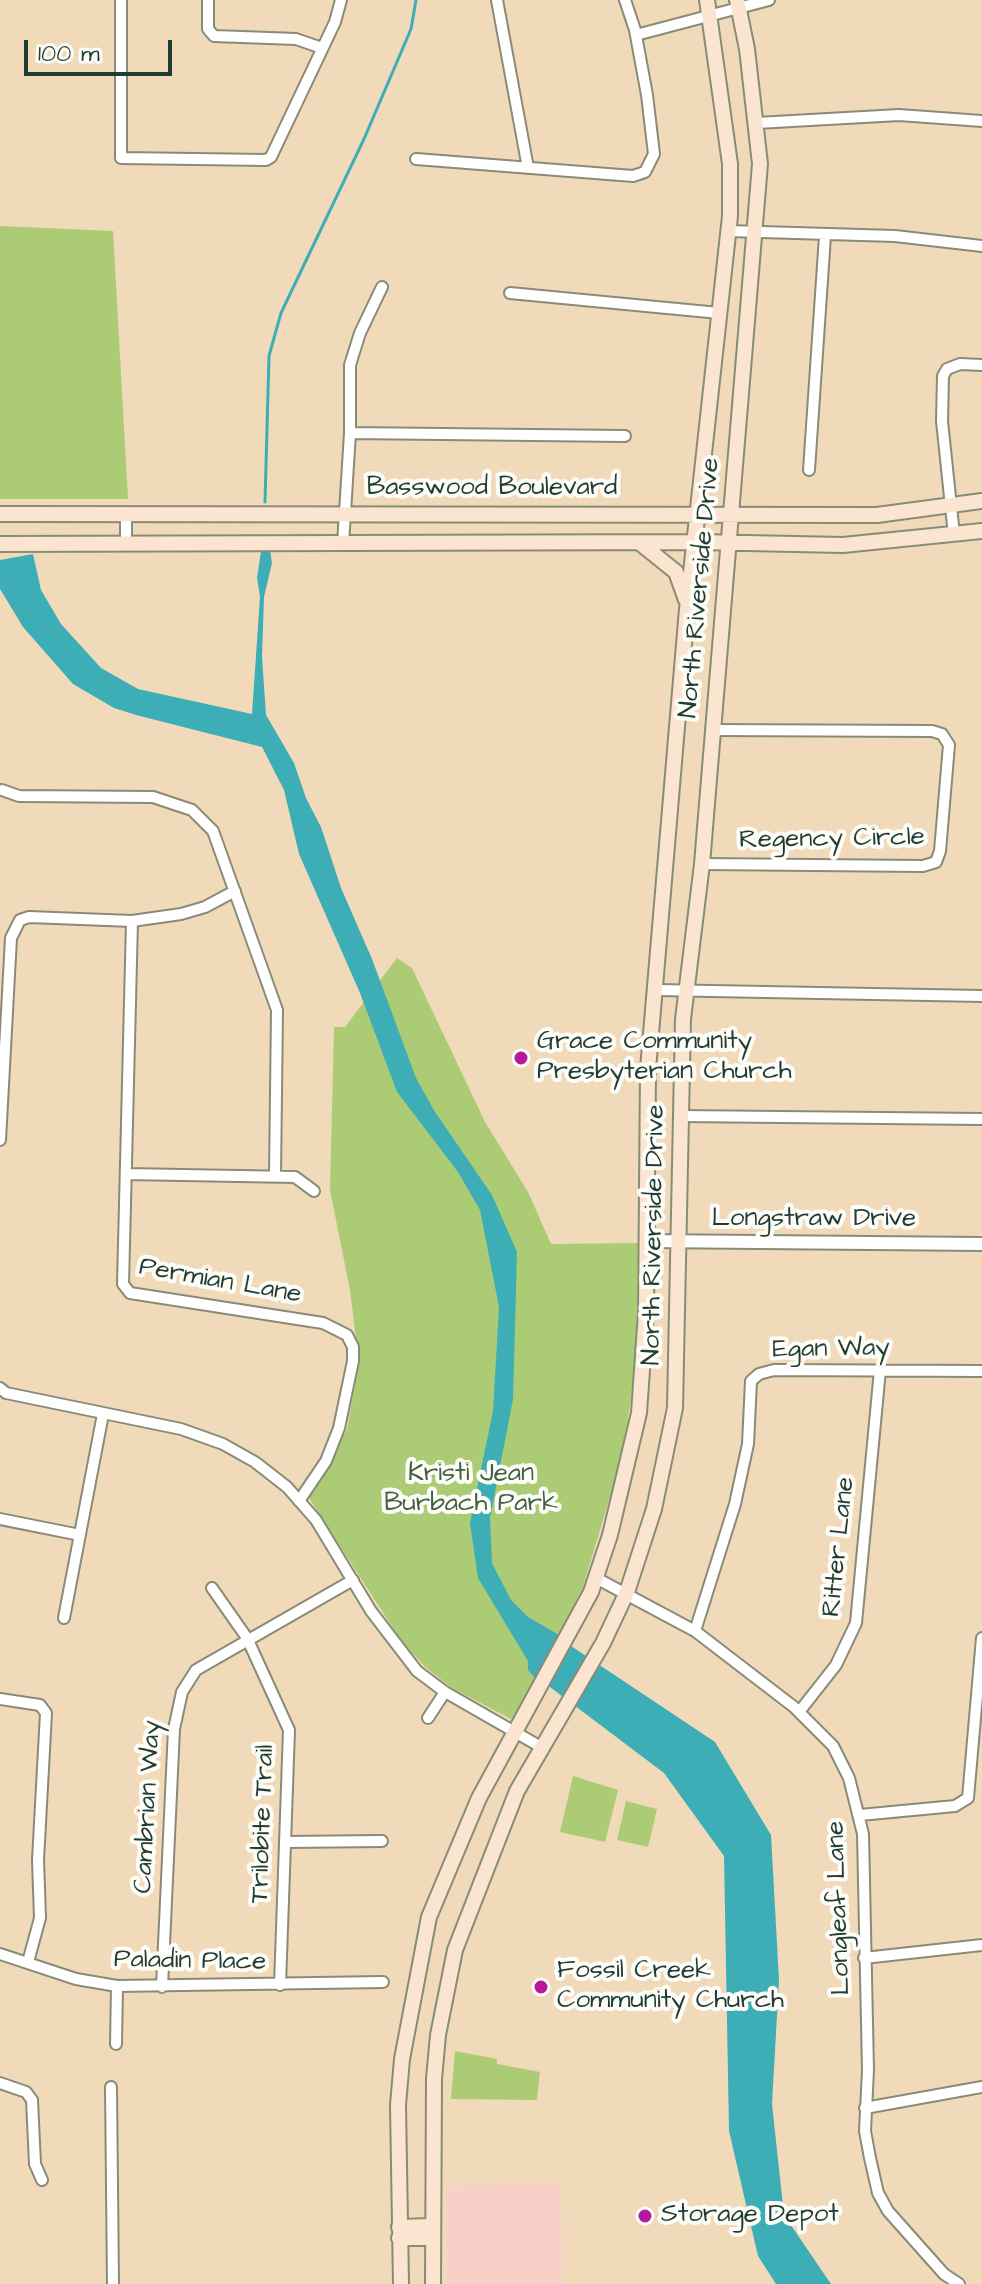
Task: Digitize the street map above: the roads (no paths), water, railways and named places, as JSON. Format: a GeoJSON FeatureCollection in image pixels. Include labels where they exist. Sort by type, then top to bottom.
{"type":"FeatureCollection","features":[{"type":"Feature","properties":{"kind":"main road","name":"North Riverside Drive"},"geometry":{"type":"LineString","coordinates":[[433,2284],[434,2079],[438,2035],[452,1962],[494,1844],[541,1747],[603,1643],[627,1592],[654,1509],[675,1408],[679,1348],[679,1116],[686,991],[702,864],[757,233],[760,164],[757,123],[737,4]]}},
{"type":"Feature","properties":{"kind":"main road","name":"North Riverside Drive"},"geometry":{"type":"LineString","coordinates":[[401,2284],[398,2105],[402,2059],[429,1917],[479,1798],[540,1691],[596,1578],[631,1458],[639,1413],[644,1366],[648,1069],[687,609],[697,542],[728,231],[730,164],[709,7]]}},
{"type":"Feature","properties":{"kind":"main road","name":"Basswood Boulevard"},"geometry":{"type":"LineString","coordinates":[[0,514],[877,515],[982,501]]}},
{"type":"Feature","properties":{"kind":"main road","name":"Basswood Boulevard"},"geometry":{"type":"LineString","coordinates":[[0,544],[729,542],[843,545],[982,531]]}},
{"type":"Feature","properties":{"kind":"main road"},"geometry":{"type":"LineString","coordinates":[[640,543],[676,572],[687,609]]}},
{"type":"Feature","properties":{"kind":"main road"},"geometry":{"type":"LineString","coordinates":[[399,2232],[431,2232]]}},
{"type":"Feature","properties":{"kind":"street"},"geometry":{"type":"LineString","coordinates":[[121,0],[121,158],[269,160],[341,0]]}},
{"type":"Feature","properties":{"kind":"street"},"geometry":{"type":"LineString","coordinates":[[208,0],[208,29],[214,36],[296,39],[322,48]]}},
{"type":"Feature","properties":{"kind":"street"},"geometry":{"type":"LineString","coordinates":[[497,0],[528,168]]}},
{"type":"Feature","properties":{"kind":"street"},"geometry":{"type":"LineString","coordinates":[[416,159],[633,176],[649,169],[654,154],[636,35],[625,0]]}},
{"type":"Feature","properties":{"kind":"street"},"geometry":{"type":"LineString","coordinates":[[636,35],[709,7],[769,0]]}},
{"type":"Feature","properties":{"kind":"street"},"geometry":{"type":"LineString","coordinates":[[757,123],[899,115],[982,121]]}},
{"type":"Feature","properties":{"kind":"street"},"geometry":{"type":"LineString","coordinates":[[728,231],[895,236],[982,246]]}},
{"type":"Feature","properties":{"kind":"street"},"geometry":{"type":"LineString","coordinates":[[809,470],[825,236]]}},
{"type":"Feature","properties":{"kind":"street"},"geometry":{"type":"LineString","coordinates":[[343,544],[347,512],[350,365],[360,333],[382,287]]}},
{"type":"Feature","properties":{"kind":"street"},"geometry":{"type":"LineString","coordinates":[[510,293],[719,313]]}},
{"type":"Feature","properties":{"kind":"street"},"geometry":{"type":"LineString","coordinates":[[954,535],[942,421],[943,376],[947,369],[960,364],[982,365]]}},
{"type":"Feature","properties":{"kind":"street"},"geometry":{"type":"LineString","coordinates":[[350,433],[625,436]]}},
{"type":"Feature","properties":{"kind":"street"},"geometry":{"type":"LineString","coordinates":[[126,515],[126,542]]}},
{"type":"Feature","properties":{"kind":"street","name":"Regency Circle"},"geometry":{"type":"LineString","coordinates":[[702,864],[923,866],[936,862],[949,745],[942,734],[932,731],[712,730]]}},
{"type":"Feature","properties":{"kind":"street"},"geometry":{"type":"LineString","coordinates":[[2,790],[19,796],[124,794],[176,802],[192,810],[213,831],[277,1010],[275,1176]]}},
{"type":"Feature","properties":{"kind":"street"},"geometry":{"type":"LineString","coordinates":[[0,1140],[11,938],[15,927],[29,917],[132,921],[181,914],[205,907],[235,891]]}},
{"type":"Feature","properties":{"kind":"street","name":"Permian Lane"},"geometry":{"type":"LineString","coordinates":[[132,921],[123,1284],[126,1291],[333,1326],[352,1341],[351,1384],[339,1428],[326,1461],[299,1501]]}},
{"type":"Feature","properties":{"kind":"street"},"geometry":{"type":"LineString","coordinates":[[657,990],[982,996]]}},
{"type":"Feature","properties":{"kind":"street"},"geometry":{"type":"LineString","coordinates":[[679,1116],[982,1119]]}},
{"type":"Feature","properties":{"kind":"street"},"geometry":{"type":"LineString","coordinates":[[126,1174],[275,1176],[301,1179],[314,1191]]}},
{"type":"Feature","properties":{"kind":"street","name":"Longstraw Drive"},"geometry":{"type":"LineString","coordinates":[[647,1241],[982,1244]]}},
{"type":"Feature","properties":{"kind":"street","name":"Egan Way"},"geometry":{"type":"LineString","coordinates":[[695,1631],[735,1504],[748,1444],[751,1381],[759,1374],[774,1370],[982,1371]]}},
{"type":"Feature","properties":{"kind":"street","name":"Ritter Lane"},"geometry":{"type":"LineString","coordinates":[[799,1712],[836,1665],[856,1623],[880,1370]]}},
{"type":"Feature","properties":{"kind":"street"},"geometry":{"type":"LineString","coordinates":[[0,1388],[6,1393],[155,1423],[223,1444],[270,1473],[316,1520],[394,1645],[417,1671],[445,1692],[541,1747]]}},
{"type":"Feature","properties":{"kind":"street"},"geometry":{"type":"LineString","coordinates":[[64,1618],[103,1414]]}},
{"type":"Feature","properties":{"kind":"street"},"geometry":{"type":"LineString","coordinates":[[0,1519],[80,1535]]}},
{"type":"Feature","properties":{"kind":"street","name":"Longleaf Lane"},"geometry":{"type":"LineString","coordinates":[[596,1578],[695,1631],[799,1712],[833,1746],[849,1778],[860,1815],[868,2070],[865,2108],[870,2158],[883,2202],[904,2233],[944,2274],[959,2284]]}},
{"type":"Feature","properties":{"kind":"street","name":"Cambrian Way"},"geometry":{"type":"LineString","coordinates":[[162,1987],[177,1707],[188,1679],[196,1670],[247,1638],[353,1580]]}},
{"type":"Feature","properties":{"kind":"street","name":"Trilobite Trail"},"geometry":{"type":"LineString","coordinates":[[212,1588],[247,1638],[289,1730],[280,1985]]}},
{"type":"Feature","properties":{"kind":"street"},"geometry":{"type":"LineString","coordinates":[[860,1815],[955,1806],[968,1798],[982,1638]]}},
{"type":"Feature","properties":{"kind":"street"},"geometry":{"type":"LineString","coordinates":[[428,1718],[445,1692]]}},
{"type":"Feature","properties":{"kind":"street"},"geometry":{"type":"LineString","coordinates":[[0,1699],[40,1705],[46,1713],[38,1860],[40,1918],[28,1962]]}},
{"type":"Feature","properties":{"kind":"street"},"geometry":{"type":"LineString","coordinates":[[286,1842],[382,1841]]}},
{"type":"Feature","properties":{"kind":"street"},"geometry":{"type":"LineString","coordinates":[[864,1958],[982,1945]]}},
{"type":"Feature","properties":{"kind":"street","name":"Paladin Place"},"geometry":{"type":"LineString","coordinates":[[0,1954],[76,1979],[117,1986],[383,1982]]}},
{"type":"Feature","properties":{"kind":"street"},"geometry":{"type":"LineString","coordinates":[[116,2044],[117,1986]]}},
{"type":"Feature","properties":{"kind":"street"},"geometry":{"type":"LineString","coordinates":[[0,2083],[26,2092],[32,2100],[35,2164],[42,2180]]}},
{"type":"Feature","properties":{"kind":"street"},"geometry":{"type":"LineString","coordinates":[[111,2087],[113,2284]]}},
{"type":"Feature","properties":{"kind":"street"},"geometry":{"type":"LineString","coordinates":[[865,2108],[982,2087]]}},
{"type":"Feature","properties":{"kind":"water"},"geometry":{"type":"Polygon","coordinates":[[[270,550],[272,563],[264,597],[262,657],[266,715],[294,763],[306,798],[321,827],[341,888],[372,959],[416,1078],[435,1112],[492,1195],[517,1252],[513,1399],[490,1518],[492,1563],[511,1600],[528,1617],[566,1639],[565,1642],[715,1742],[771,1835],[779,1980],[772,2104],[784,2215],[831,2284],[776,2284],[758,2256],[729,2131],[724,1856],[664,1773],[546,1684],[544,1688],[528,1670],[528,1661],[478,1578],[470,1523],[493,1411],[499,1307],[480,1210],[458,1172],[397,1092],[360,993],[299,854],[284,790],[262,747],[114,708],[73,684],[23,627],[0,589],[0,560],[33,554],[41,590],[61,624],[101,668],[138,689],[252,714],[260,597],[257,578],[261,551],[270,550]]]}},
{"type":"Feature","properties":{"kind":"waterway"},"geometry":{"type":"LineString","coordinates":[[265,502],[269,356],[281,313],[364,139],[411,29],[416,0]]}},
{"type":"Feature","properties":{"kind":"place","name":"Grace Community Presbyterian Church"},"geometry":{"type":"Point","coordinates":[521,1058]}},
{"type":"Feature","properties":{"kind":"place","name":"Fossil Creek Community Church"},"geometry":{"type":"Point","coordinates":[541,1987]}},
{"type":"Feature","properties":{"kind":"place","name":"Storage Depot"},"geometry":{"type":"Point","coordinates":[645,2216]}},
{"type":"Feature","properties":{"kind":"park label","name":"Kristi Jean Burbach Park"},"geometry":{"type":"Point","coordinates":[471,1490]}}]}
